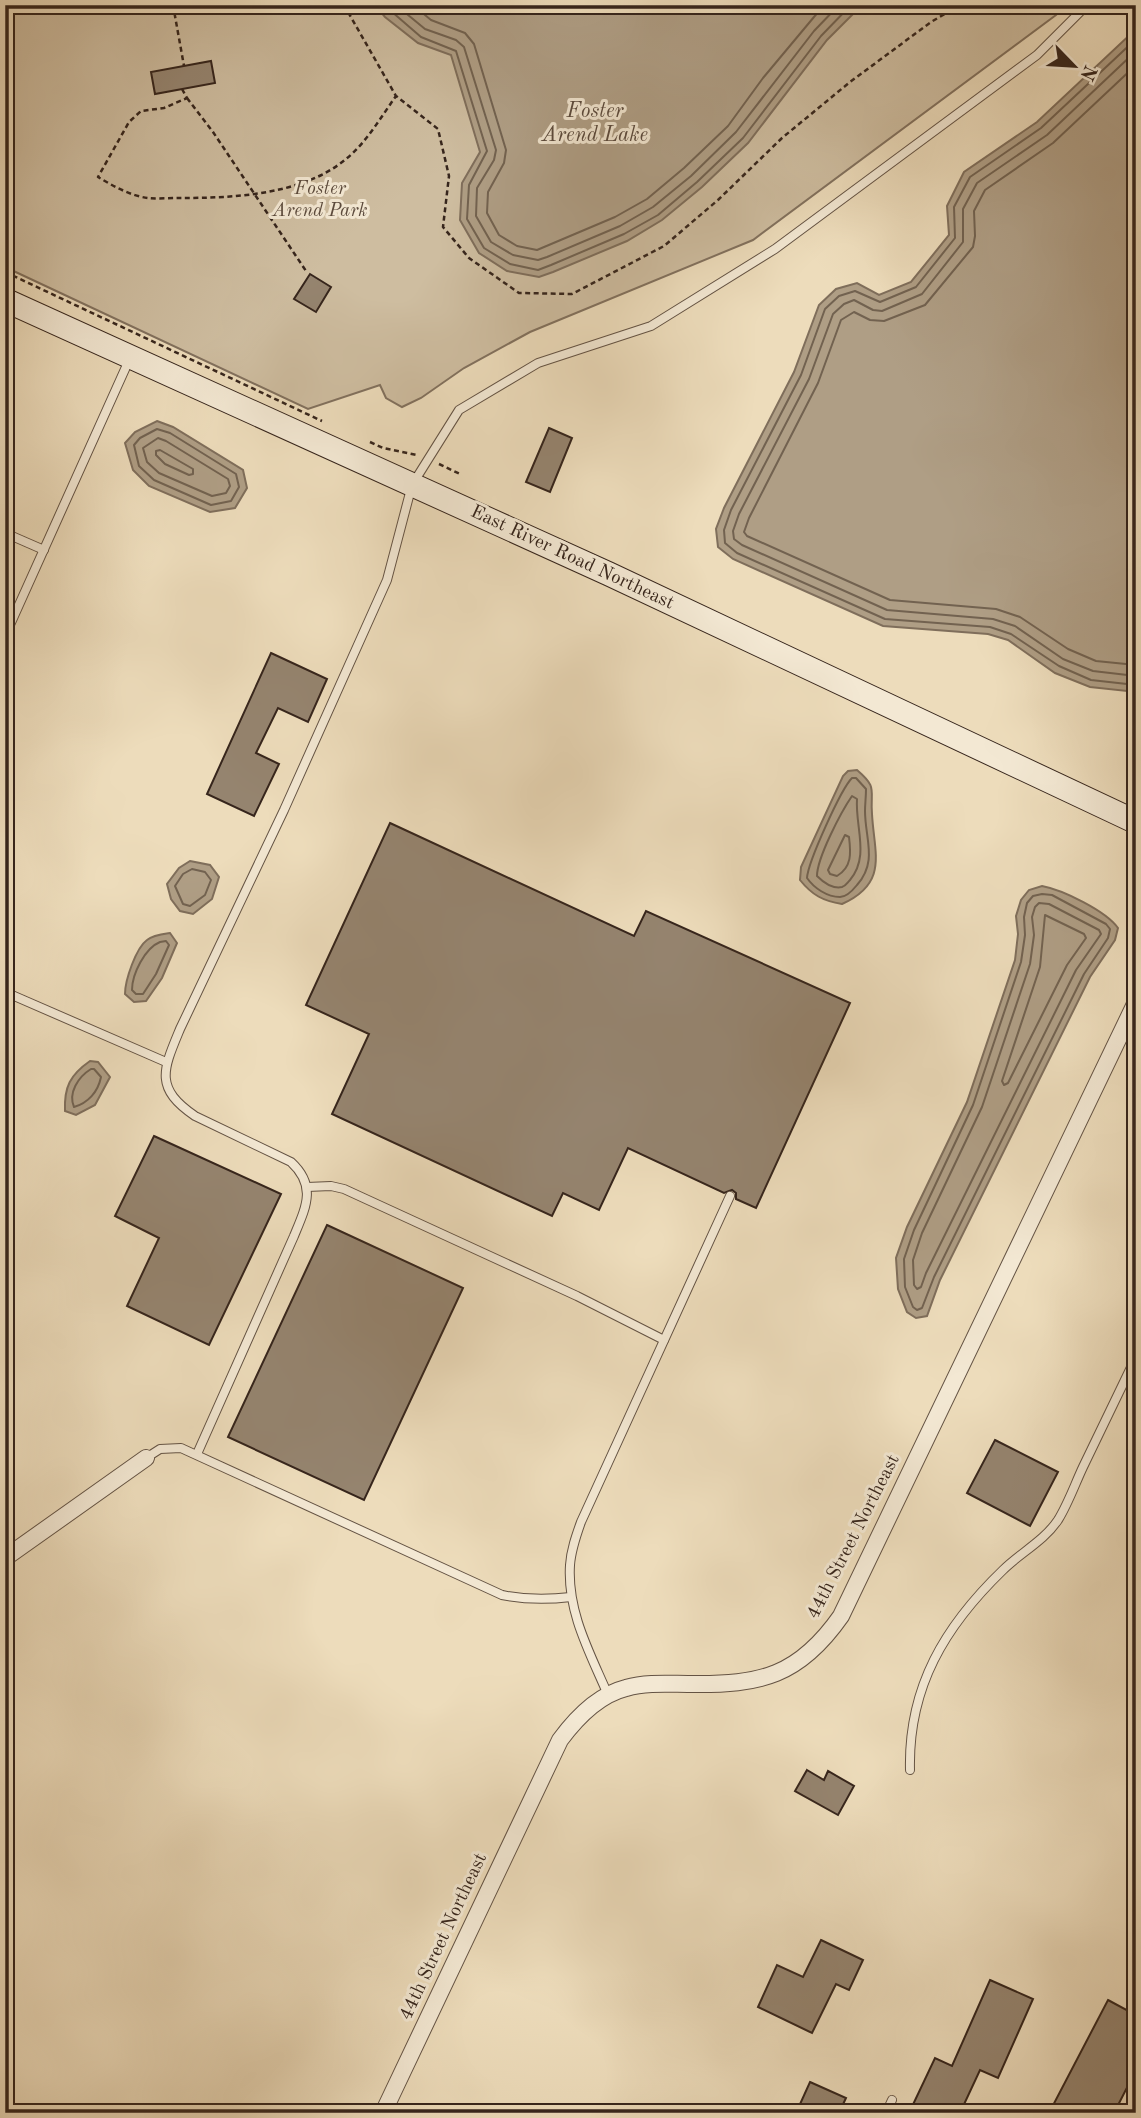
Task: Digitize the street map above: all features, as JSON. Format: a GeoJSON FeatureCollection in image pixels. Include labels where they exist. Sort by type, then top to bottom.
{"type":"FeatureCollection","features":[{"type":"Feature","properties":{"kind":"street","name":"East River Road Northeast"},"geometry":{"type":"LineString","coordinates":[[5,300],[621,580],[1136,822]]}},
{"type":"Feature","properties":{"kind":"street","name":"44th Street Northeast"},"geometry":{"type":"LineString","coordinates":[[383,2113],[561,1740],[572,1723],[589,1707],[625,1688],[644,1684],[724,1685],[767,1678],[813,1651],[827,1636],[854,1592],[1136,1002]]}},
{"type":"Feature","properties":{"kind":"street"},"geometry":{"type":"LineString","coordinates":[[5,1559],[146,1458]]}},
{"type":"Feature","properties":{"kind":"lane"},"geometry":{"type":"LineString","coordinates":[[197,1454],[295,1236],[306,1206],[307,1187],[303,1173],[291,1161],[195,1116],[182,1107],[170,1094],[166,1079],[166,1062],[284,810],[387,580],[412,485],[428,458],[459,410],[538,363],[651,326],[775,249],[1037,55],[1087,5]]}},
{"type":"Feature","properties":{"kind":"lane"},"geometry":{"type":"LineString","coordinates":[[5,636],[9,619],[44,550],[130,358]]}},
{"type":"Feature","properties":{"kind":"lane"},"geometry":{"type":"LineString","coordinates":[[5,533],[44,550]]}},
{"type":"Feature","properties":{"kind":"lane"},"geometry":{"type":"LineString","coordinates":[[5,992],[166,1062]]}},
{"type":"Feature","properties":{"kind":"lane"},"geometry":{"type":"LineString","coordinates":[[307,1187],[331,1186],[344,1189],[664,1340]]}},
{"type":"Feature","properties":{"kind":"lane"},"geometry":{"type":"LineString","coordinates":[[608,1695],[577,1623],[571,1597],[570,1564],[580,1522],[730,1196]]}},
{"type":"Feature","properties":{"kind":"lane"},"geometry":{"type":"LineString","coordinates":[[910,1770],[909,1739],[934,1655],[983,1589],[1034,1545],[1057,1521],[1136,1357]]}},
{"type":"Feature","properties":{"kind":"lane"},"geometry":{"type":"LineString","coordinates":[[146,1458],[160,1449],[181,1448],[502,1595],[525,1600],[571,1597]]}},
{"type":"Feature","properties":{"kind":"lane"},"geometry":{"type":"LineString","coordinates":[[886,2113],[892,2100]]}},
{"type":"Feature","properties":{"kind":"path"},"geometry":{"type":"LineString","coordinates":[[173,5],[184,66]]}},
{"type":"Feature","properties":{"kind":"path"},"geometry":{"type":"LineString","coordinates":[[344,5],[396,96],[438,130],[449,176],[443,228],[469,258],[519,293],[572,295],[664,246],[719,200],[782,138],[850,82],[931,22],[960,5]]}},
{"type":"Feature","properties":{"kind":"path"},"geometry":{"type":"LineString","coordinates":[[182,89],[306,271]]}},
{"type":"Feature","properties":{"kind":"path"},"geometry":{"type":"LineString","coordinates":[[187,98],[164,108],[141,111],[129,122],[99,177],[146,198],[220,198],[280,189],[322,176],[347,159],[396,96]]}},
{"type":"Feature","properties":{"kind":"path"},"geometry":{"type":"LineString","coordinates":[[5,272],[321,420]]}},
{"type":"Feature","properties":{"kind":"path"},"geometry":{"type":"LineString","coordinates":[[359,438],[383,448],[408,451],[428,458],[461,475]]}},
{"type":"Feature","properties":{"kind":"green space","name":"Foster Arend Park"},"geometry":{"type":"Polygon","coordinates":[[[5,5],[1066,5],[753,240],[530,332],[464,368],[421,398],[402,407],[386,398],[380,385],[308,409],[5,267],[5,5]]]}},
{"type":"Feature","properties":{"kind":"water","name":"Foster Arend Lake"},"geometry":{"type":"Polygon","coordinates":[[[375,5],[862,5],[827,40],[748,143],[702,187],[662,220],[627,241],[539,277],[507,271],[479,253],[460,220],[462,183],[480,152],[451,55],[418,43],[385,17],[375,5]]]}},
{"type":"Feature","properties":{"kind":"water"},"geometry":{"type":"Polygon","coordinates":[[[1136,29],[1136,692],[1090,687],[1055,673],[1008,640],[988,634],[883,626],[733,559],[718,547],[716,529],[724,508],[794,372],[819,305],[836,289],[857,283],[879,295],[911,282],[949,235],[947,206],[964,172],[1037,122],[1136,29]]]}},
{"type":"Feature","properties":{"kind":"water"},"geometry":{"type":"Polygon","coordinates":[[[157,421],[173,427],[243,470],[247,488],[235,508],[210,512],[149,486],[133,470],[125,443],[135,432],[157,421]]]}},
{"type":"Feature","properties":{"kind":"water"},"geometry":{"type":"Polygon","coordinates":[[[857,770],[872,789],[875,866],[867,887],[842,904],[824,899],[809,890],[800,880],[801,867],[843,776],[848,771],[857,770]]]}},
{"type":"Feature","properties":{"kind":"water"},"geometry":{"type":"Polygon","coordinates":[[[190,861],[210,865],[219,877],[212,899],[193,914],[180,911],[171,899],[167,884],[179,868],[190,861]]]}},
{"type":"Feature","properties":{"kind":"water"},"geometry":{"type":"Polygon","coordinates":[[[1042,886],[1072,897],[1104,915],[1118,928],[1115,940],[1090,977],[940,1280],[927,1316],[916,1318],[907,1312],[898,1289],[896,1258],[907,1227],[967,1102],[1015,960],[1018,934],[1016,916],[1021,900],[1029,890],[1042,886]]]}},
{"type":"Feature","properties":{"kind":"water"},"geometry":{"type":"Polygon","coordinates":[[[170,933],[177,943],[162,978],[146,1001],[134,1002],[125,994],[125,988],[135,957],[149,938],[170,933]]]}},
{"type":"Feature","properties":{"kind":"water"},"geometry":{"type":"Polygon","coordinates":[[[90,1061],[98,1062],[110,1077],[95,1105],[76,1115],[65,1111],[70,1082],[90,1061]]]}},
{"type":"Feature","properties":{"kind":"building"},"geometry":{"type":"Polygon","coordinates":[[[211,61],[215,83],[155,94],[151,72],[211,61]]]}},
{"type":"Feature","properties":{"kind":"building"},"geometry":{"type":"Polygon","coordinates":[[[310,274],[331,287],[316,312],[294,299],[310,274]]]}},
{"type":"Feature","properties":{"kind":"building"},"geometry":{"type":"Polygon","coordinates":[[[549,428],[572,438],[550,492],[526,482],[549,428]]]}},
{"type":"Feature","properties":{"kind":"building"},"geometry":{"type":"Polygon","coordinates":[[[271,653],[327,679],[308,722],[278,708],[256,753],[279,764],[254,816],[207,794],[271,653]]]}},
{"type":"Feature","properties":{"kind":"building"},"geometry":{"type":"Polygon","coordinates":[[[390,823],[634,936],[646,911],[850,1003],[756,1208],[736,1199],[736,1193],[732,1190],[724,1193],[628,1148],[599,1210],[563,1193],[552,1216],[332,1114],[369,1034],[306,1005],[390,823]]]}},
{"type":"Feature","properties":{"kind":"building"},"geometry":{"type":"Polygon","coordinates":[[[154,1136],[281,1194],[209,1345],[127,1306],[159,1238],[115,1216],[154,1136]]]}},
{"type":"Feature","properties":{"kind":"building"},"geometry":{"type":"Polygon","coordinates":[[[327,1225],[463,1288],[364,1500],[228,1437],[327,1225]]]}},
{"type":"Feature","properties":{"kind":"building"},"geometry":{"type":"Polygon","coordinates":[[[995,1440],[1058,1472],[1030,1526],[967,1493],[995,1440]]]}},
{"type":"Feature","properties":{"kind":"building"},"geometry":{"type":"Polygon","coordinates":[[[807,1770],[824,1780],[828,1771],[854,1786],[838,1815],[795,1791],[807,1770]]]}},
{"type":"Feature","properties":{"kind":"building"},"geometry":{"type":"Polygon","coordinates":[[[821,1940],[863,1960],[849,1990],[836,1984],[812,2033],[758,2007],[777,1965],[803,1977],[821,1940]]]}},
{"type":"Feature","properties":{"kind":"building"},"geometry":{"type":"Polygon","coordinates":[[[990,1980],[1033,1999],[998,2078],[980,2070],[960,2113],[909,2113],[935,2058],[952,2066],[990,1980]]]}},
{"type":"Feature","properties":{"kind":"building"},"geometry":{"type":"Polygon","coordinates":[[[1108,2000],[1136,2015],[1136,2070],[1114,2113],[1049,2113],[1108,2000]]]}},
{"type":"Feature","properties":{"kind":"building"},"geometry":{"type":"Polygon","coordinates":[[[810,2082],[846,2098],[839,2113],[796,2113],[810,2082]]]}}]}
